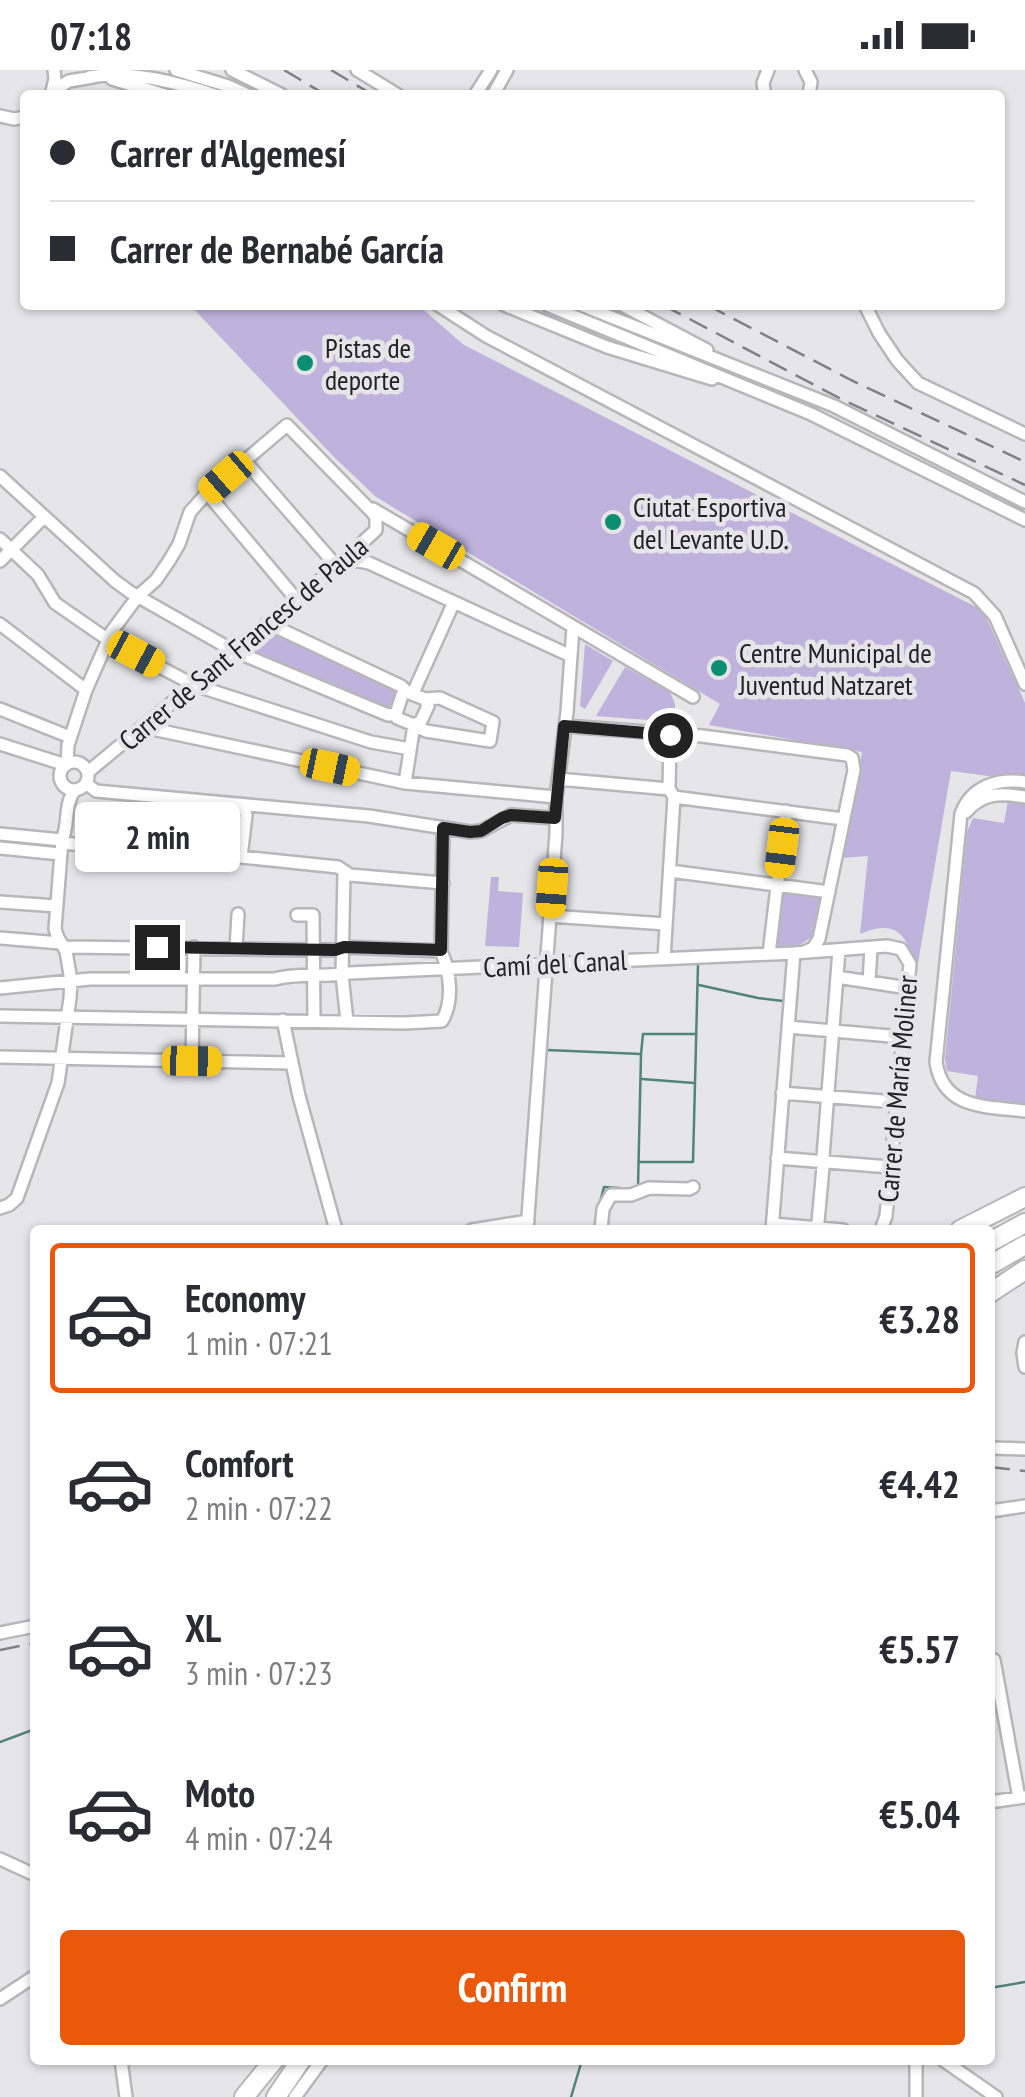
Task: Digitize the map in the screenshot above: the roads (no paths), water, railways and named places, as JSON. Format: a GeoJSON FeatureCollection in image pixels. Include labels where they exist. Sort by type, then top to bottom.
{"type":"FeatureCollection","features":[{"type":"Feature","properties":{"kind":"highway"},"geometry":{"type":"LineString","coordinates":[[970,1225],[1025,1197]]}},
{"type":"Feature","properties":{"kind":"highway"},"geometry":{"type":"LineString","coordinates":[[995,1239],[1025,1223]]}},
{"type":"Feature","properties":{"kind":"highway"},"geometry":{"type":"LineString","coordinates":[[995,1262],[1025,1245]]}},
{"type":"Feature","properties":{"kind":"highway"},"geometry":{"type":"LineString","coordinates":[[995,1291],[1025,1270]]}},
{"type":"Feature","properties":{"kind":"highway"},"geometry":{"type":"LineString","coordinates":[[244,2097],[270,2065]]}},
{"type":"Feature","properties":{"kind":"highway"},"geometry":{"type":"LineString","coordinates":[[276,2097],[298,2065]]}},
{"type":"Feature","properties":{"kind":"street"},"geometry":{"type":"LineString","coordinates":[[176,70],[237,90]]}},
{"type":"Feature","properties":{"kind":"street"},"geometry":{"type":"LineString","coordinates":[[232,70],[272,90]]}},
{"type":"Feature","properties":{"kind":"street"},"geometry":{"type":"LineString","coordinates":[[357,70],[390,90]]}},
{"type":"Feature","properties":{"kind":"street"},"geometry":{"type":"LineString","coordinates":[[56,90],[70,81],[108,73],[200,90]]}},
{"type":"Feature","properties":{"kind":"street"},"geometry":{"type":"LineString","coordinates":[[89,77],[115,79],[149,90]]}},
{"type":"Feature","properties":{"kind":"street"},"geometry":{"type":"LineString","coordinates":[[446,310],[486,336],[974,593],[998,622],[1025,684]]}},
{"type":"Feature","properties":{"kind":"street"},"geometry":{"type":"LineString","coordinates":[[516,310],[607,347],[774,397]]}},
{"type":"Feature","properties":{"kind":"street"},"geometry":{"type":"LineString","coordinates":[[559,310],[774,397],[1025,520]]}},
{"type":"Feature","properties":{"kind":"street"},"geometry":{"type":"LineString","coordinates":[[593,310],[834,406],[1025,502]]}},
{"type":"Feature","properties":{"kind":"street"},"geometry":{"type":"LineString","coordinates":[[631,310],[750,374]]}},
{"type":"Feature","properties":{"kind":"street"},"geometry":{"type":"LineString","coordinates":[[867,310],[879,333],[918,383],[1025,434]]}},
{"type":"Feature","properties":{"kind":"street"},"geometry":{"type":"LineString","coordinates":[[0,1208],[17,1198],[58,1083],[71,981],[55,929],[61,846],[69,801],[69,788],[60,776],[86,690],[106,639],[163,570],[179,544],[190,512],[287,425],[367,506],[693,697]]}},
{"type":"Feature","properties":{"kind":"street"},"geometry":{"type":"LineString","coordinates":[[245,461],[335,564],[354,560],[368,563],[571,656]]}},
{"type":"Feature","properties":{"kind":"street"},"geometry":{"type":"LineString","coordinates":[[0,476],[114,581],[138,596],[234,651],[388,715],[396,714]]}},
{"type":"Feature","properties":{"kind":"street"},"geometry":{"type":"LineString","coordinates":[[207,493],[296,599]]}},
{"type":"Feature","properties":{"kind":"street","name":"Carrer de Sant Francesc de Paula"},"geometry":{"type":"LineString","coordinates":[[87,778],[376,530],[376,517],[367,506]]}},
{"type":"Feature","properties":{"kind":"street"},"geometry":{"type":"LineString","coordinates":[[0,561],[44,517]]}},
{"type":"Feature","properties":{"kind":"street","name":"Carrer de Sant Francesc de Paula"},"geometry":{"type":"LineString","coordinates":[[368,563],[363,558],[365,549],[389,528],[404,528]]}},
{"type":"Feature","properties":{"kind":"street"},"geometry":{"type":"LineString","coordinates":[[0,538],[42,580],[55,602],[106,639],[194,685],[370,742],[410,748]]}},
{"type":"Feature","properties":{"kind":"street"},"geometry":{"type":"LineString","coordinates":[[415,694],[454,602]]}},
{"type":"Feature","properties":{"kind":"street"},"geometry":{"type":"LineString","coordinates":[[267,623],[415,694],[428,706],[421,721],[414,724]]}},
{"type":"Feature","properties":{"kind":"street"},"geometry":{"type":"LineString","coordinates":[[0,624],[86,690]]}},
{"type":"Feature","properties":{"kind":"street"},"geometry":{"type":"LineString","coordinates":[[528,1225],[556,797],[573,628]]}},
{"type":"Feature","properties":{"kind":"street"},"geometry":{"type":"LineString","coordinates":[[415,694],[440,698],[494,722],[490,741],[426,731],[397,718],[402,695],[415,694]]}},
{"type":"Feature","properties":{"kind":"street"},"geometry":{"type":"LineString","coordinates":[[0,709],[70,737]]}},
{"type":"Feature","properties":{"kind":"street"},"geometry":{"type":"LineString","coordinates":[[404,783],[414,724]]}},
{"type":"Feature","properties":{"kind":"street"},"geometry":{"type":"LineString","coordinates":[[564,726],[738,741],[852,758],[854,770],[819,939],[813,948],[797,953],[772,1225]]}},
{"type":"Feature","properties":{"kind":"street"},"geometry":{"type":"LineString","coordinates":[[143,727],[404,783],[556,797]]}},
{"type":"Feature","properties":{"kind":"street"},"geometry":{"type":"LineString","coordinates":[[664,958],[670,871],[670,735]]}},
{"type":"Feature","properties":{"kind":"street"},"geometry":{"type":"LineString","coordinates":[[0,744],[66,764],[78,762],[86,768],[87,778],[96,791],[369,816],[470,832],[481,831],[511,815],[555,818]]}},
{"type":"Feature","properties":{"kind":"street"},"geometry":{"type":"LineString","coordinates":[[69,788],[79,790],[87,778]]}},
{"type":"Feature","properties":{"kind":"street"},"geometry":{"type":"LineString","coordinates":[[558,779],[844,819]]}},
{"type":"Feature","properties":{"kind":"street"},"geometry":{"type":"LineString","coordinates":[[1025,782],[999,781],[985,786],[973,794],[961,814],[937,1052],[938,1072],[946,1088],[965,1102],[1025,1112]]}},
{"type":"Feature","properties":{"kind":"street"},"geometry":{"type":"LineString","coordinates":[[957,840],[964,816],[978,800],[999,794],[1025,797]]}},
{"type":"Feature","properties":{"kind":"street"},"geometry":{"type":"LineString","coordinates":[[241,857],[244,806]]}},
{"type":"Feature","properties":{"kind":"street"},"geometry":{"type":"LineString","coordinates":[[769,954],[786,811]]}},
{"type":"Feature","properties":{"kind":"street"},"geometry":{"type":"LineString","coordinates":[[0,1016],[193,1026],[284,1020],[442,1021],[448,1009],[448,968],[441,950],[443,828]]}},
{"type":"Feature","properties":{"kind":"street"},"geometry":{"type":"LineString","coordinates":[[0,834],[61,846]]}},
{"type":"Feature","properties":{"kind":"street"},"geometry":{"type":"LineString","coordinates":[[0,848],[61,846],[241,857],[338,868],[357,876],[443,882]]}},
{"type":"Feature","properties":{"kind":"street"},"geometry":{"type":"LineString","coordinates":[[670,871],[829,892]]}},
{"type":"Feature","properties":{"kind":"street"},"geometry":{"type":"LineString","coordinates":[[344,872],[342,975],[346,1022]]}},
{"type":"Feature","properties":{"kind":"street"},"geometry":{"type":"LineString","coordinates":[[0,902],[57,906]]}},
{"type":"Feature","properties":{"kind":"street"},"geometry":{"type":"LineString","coordinates":[[236,948],[238,914]]}},
{"type":"Feature","properties":{"kind":"street"},"geometry":{"type":"LineString","coordinates":[[297,915],[313,916],[314,1021]]}},
{"type":"Feature","properties":{"kind":"street"},"geometry":{"type":"LineString","coordinates":[[550,916],[666,924]]}},
{"type":"Feature","properties":{"kind":"street"},"geometry":{"type":"LineString","coordinates":[[0,938],[62,945],[441,950]]}},
{"type":"Feature","properties":{"kind":"street","name":"Camí del Canal"},"geometry":{"type":"LineString","coordinates":[[0,988],[71,981],[275,979],[887,946],[901,949]]}},
{"type":"Feature","properties":{"kind":"street"},"geometry":{"type":"LineString","coordinates":[[192,1061],[194,948]]}},
{"type":"Feature","properties":{"kind":"street"},"geometry":{"type":"LineString","coordinates":[[869,982],[871,948]]}},
{"type":"Feature","properties":{"kind":"street","name":"Carrer de María Moliner"},"geometry":{"type":"LineString","coordinates":[[884,1225],[910,964],[901,949]]}},
{"type":"Feature","properties":{"kind":"street"},"geometry":{"type":"LineString","coordinates":[[818,1222],[839,950]]}},
{"type":"Feature","properties":{"kind":"street"},"geometry":{"type":"LineString","coordinates":[[837,977],[908,988]]}},
{"type":"Feature","properties":{"kind":"street"},"geometry":{"type":"LineString","coordinates":[[284,1020],[291,1063],[335,1225]]}},
{"type":"Feature","properties":{"kind":"street"},"geometry":{"type":"LineString","coordinates":[[788,1028],[902,1037]]}},
{"type":"Feature","properties":{"kind":"street"},"geometry":{"type":"LineString","coordinates":[[0,1058],[291,1063]]}},
{"type":"Feature","properties":{"kind":"street"},"geometry":{"type":"LineString","coordinates":[[782,1093],[896,1102]]}},
{"type":"Feature","properties":{"kind":"street"},"geometry":{"type":"LineString","coordinates":[[778,1158],[890,1168]]}},
{"type":"Feature","properties":{"kind":"street"},"geometry":{"type":"LineString","coordinates":[[601,1225],[602,1208],[611,1195],[631,1195],[649,1188],[693,1187]]}},
{"type":"Feature","properties":{"kind":"street"},"geometry":{"type":"LineString","coordinates":[[1025,1342],[1025,1367]]}},
{"type":"Feature","properties":{"kind":"street"},"geometry":{"type":"LineString","coordinates":[[995,1448],[1025,1450]]}},
{"type":"Feature","properties":{"kind":"street"},"geometry":{"type":"LineString","coordinates":[[995,1510],[1025,1506]]}},
{"type":"Feature","properties":{"kind":"street"},"geometry":{"type":"LineString","coordinates":[[0,1632],[30,1627]]}},
{"type":"Feature","properties":{"kind":"street"},"geometry":{"type":"LineString","coordinates":[[995,1665],[1022,1797],[995,1801]]}},
{"type":"Feature","properties":{"kind":"street"},"geometry":{"type":"LineString","coordinates":[[0,1858],[30,1873]]}},
{"type":"Feature","properties":{"kind":"street"},"geometry":{"type":"LineString","coordinates":[[0,1999],[30,1979]]}},
{"type":"Feature","properties":{"kind":"street"},"geometry":{"type":"LineString","coordinates":[[122,2065],[126,2097]]}},
{"type":"Feature","properties":{"kind":"street"},"geometry":{"type":"LineString","coordinates":[[295,2097],[318,2065]]}},
{"type":"Feature","properties":{"kind":"street"},"geometry":{"type":"LineString","coordinates":[[916,2065],[916,2097]]}},
{"type":"Feature","properties":{"kind":"street"},"geometry":{"type":"LineString","coordinates":[[950,2065],[996,2097]]}},
{"type":"Feature","properties":{"kind":"waterway"},"geometry":{"type":"LineString","coordinates":[[640,1162],[693,1162],[698,964]]}},
{"type":"Feature","properties":{"kind":"waterway"},"geometry":{"type":"LineString","coordinates":[[699,985],[783,1001]]}},
{"type":"Feature","properties":{"kind":"waterway"},"geometry":{"type":"LineString","coordinates":[[547,1050],[641,1054],[643,1034],[696,1034]]}},
{"type":"Feature","properties":{"kind":"waterway"},"geometry":{"type":"LineString","coordinates":[[638,1187],[641,1054]]}},
{"type":"Feature","properties":{"kind":"waterway"},"geometry":{"type":"LineString","coordinates":[[642,1079],[694,1083]]}},
{"type":"Feature","properties":{"kind":"waterway"},"geometry":{"type":"LineString","coordinates":[[599,1206],[604,1187],[632,1189]]}},
{"type":"Feature","properties":{"kind":"waterway"},"geometry":{"type":"LineString","coordinates":[[995,1517],[1025,1512]]}},
{"type":"Feature","properties":{"kind":"waterway"},"geometry":{"type":"LineString","coordinates":[[0,1742],[30,1731]]}},
{"type":"Feature","properties":{"kind":"waterway"},"geometry":{"type":"LineString","coordinates":[[995,1987],[1025,1982]]}},
{"type":"Feature","properties":{"kind":"waterway"},"geometry":{"type":"LineString","coordinates":[[571,2097],[581,2065]]}},
{"type":"Feature","properties":{"kind":"railway"},"geometry":{"type":"LineString","coordinates":[[284,70],[318,90]]}},
{"type":"Feature","properties":{"kind":"railway"},"geometry":{"type":"LineString","coordinates":[[331,70],[365,90]]}},
{"type":"Feature","properties":{"kind":"railway"},"geometry":{"type":"LineString","coordinates":[[672,310],[841,399],[1025,485]]}},
{"type":"Feature","properties":{"kind":"railway"},"geometry":{"type":"LineString","coordinates":[[717,310],[851,380],[1025,462]]}},
{"type":"Feature","properties":{"kind":"railway"},"geometry":{"type":"LineString","coordinates":[[995,1468],[1025,1471]]}},
{"type":"Feature","properties":{"kind":"railway"},"geometry":{"type":"LineString","coordinates":[[0,1650],[30,1644]]}},
{"type":"Feature","properties":{"kind":"place","name":"Pistas de deporte"},"geometry":{"type":"Point","coordinates":[305,363]}},
{"type":"Feature","properties":{"kind":"place","name":"Ciutat Esportiva del Levante U.D."},"geometry":{"type":"Point","coordinates":[613,522]}},
{"type":"Feature","properties":{"kind":"place","name":"Centre Municipal de Juventud Natzaret"},"geometry":{"type":"Point","coordinates":[719,668]}}]}
